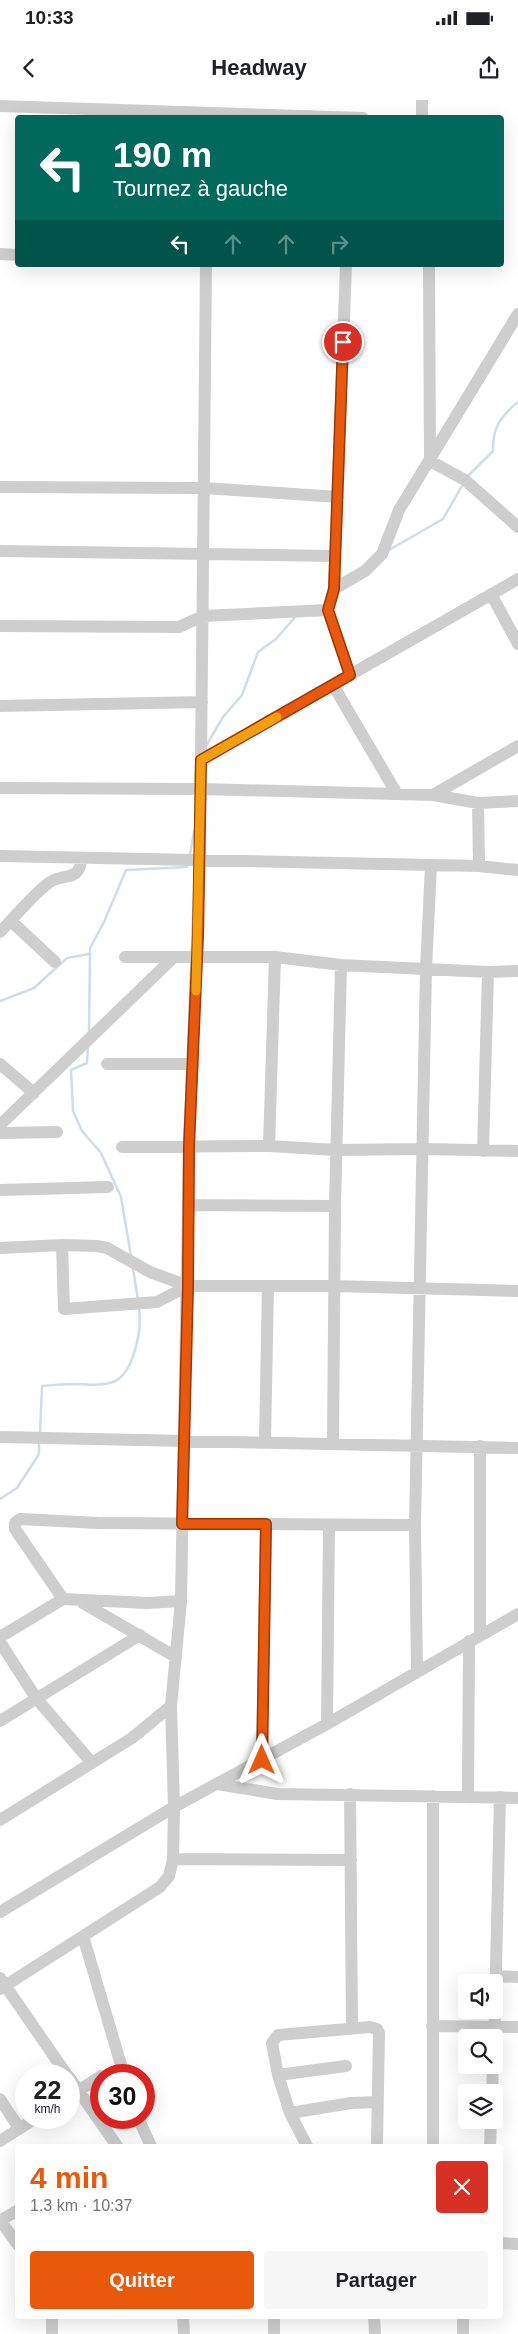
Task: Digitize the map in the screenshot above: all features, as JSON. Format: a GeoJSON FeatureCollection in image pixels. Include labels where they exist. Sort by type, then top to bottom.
{"type":"FeatureCollection","features":[{"type":"Feature","properties":{"kind":"street"},"geometry":{"type":"LineString","coordinates":[[0,106],[208,115],[208,100]]}},
{"type":"Feature","properties":{"kind":"street"},"geometry":{"type":"LineString","coordinates":[[422,100],[422,115]]}},
{"type":"Feature","properties":{"kind":"street"},"geometry":{"type":"LineString","coordinates":[[0,254],[15,254]]}},
{"type":"Feature","properties":{"kind":"street"},"geometry":{"type":"LineString","coordinates":[[59,2064],[2,1984],[160,1887],[169,1876],[172,1859],[174,1807],[171,1706],[181,1601],[189,1146],[200,860],[206,267]]}},
{"type":"Feature","properties":{"kind":"street"},"geometry":{"type":"LineString","coordinates":[[346,267],[334,589],[328,610],[350,675]]}},
{"type":"Feature","properties":{"kind":"street"},"geometry":{"type":"LineString","coordinates":[[429,267],[430,461]]}},
{"type":"Feature","properties":{"kind":"street"},"geometry":{"type":"LineString","coordinates":[[334,589],[365,571],[382,554],[398,510],[430,461],[518,314]]}},
{"type":"Feature","properties":{"kind":"street"},"geometry":{"type":"LineString","coordinates":[[430,461],[465,480],[518,527]]}},
{"type":"Feature","properties":{"kind":"street"},"geometry":{"type":"LineString","coordinates":[[0,487],[204,488],[338,497]]}},
{"type":"Feature","properties":{"kind":"street"},"geometry":{"type":"LineString","coordinates":[[0,551],[335,556]]}},
{"type":"Feature","properties":{"kind":"street"},"geometry":{"type":"LineString","coordinates":[[201,760],[518,579]]}},
{"type":"Feature","properties":{"kind":"street"},"geometry":{"type":"LineString","coordinates":[[491,594],[518,644]]}},
{"type":"Feature","properties":{"kind":"street"},"geometry":{"type":"LineString","coordinates":[[0,626],[179,627],[203,616],[328,610]]}},
{"type":"Feature","properties":{"kind":"street"},"geometry":{"type":"LineString","coordinates":[[333,685],[397,794]]}},
{"type":"Feature","properties":{"kind":"street"},"geometry":{"type":"LineString","coordinates":[[0,706],[202,702]]}},
{"type":"Feature","properties":{"kind":"street"},"geometry":{"type":"LineString","coordinates":[[433,795],[518,746]]}},
{"type":"Feature","properties":{"kind":"street"},"geometry":{"type":"LineString","coordinates":[[0,788],[201,789],[433,795],[478,803],[518,801]]}},
{"type":"Feature","properties":{"kind":"street"},"geometry":{"type":"LineString","coordinates":[[478,803],[479,866]]}},
{"type":"Feature","properties":{"kind":"street"},"geometry":{"type":"LineString","coordinates":[[0,856],[479,866],[518,870]]}},
{"type":"Feature","properties":{"kind":"street"},"geometry":{"type":"LineString","coordinates":[[0,932],[52,881],[73,875],[80,868],[81,858]]}},
{"type":"Feature","properties":{"kind":"street"},"geometry":{"type":"LineString","coordinates":[[417,1672],[415,1525],[419,1289],[426,969],[431,865]]}},
{"type":"Feature","properties":{"kind":"street"},"geometry":{"type":"LineString","coordinates":[[11,921],[55,962]]}},
{"type":"Feature","properties":{"kind":"street"},"geometry":{"type":"LineString","coordinates":[[125,957],[173,958],[197,955],[275,957],[341,966],[488,972],[518,971]]}},
{"type":"Feature","properties":{"kind":"street"},"geometry":{"type":"LineString","coordinates":[[269,1146],[275,957]]}},
{"type":"Feature","properties":{"kind":"street"},"geometry":{"type":"LineString","coordinates":[[0,1125],[173,958]]}},
{"type":"Feature","properties":{"kind":"street"},"geometry":{"type":"LineString","coordinates":[[333,1443],[335,1206],[341,966]]}},
{"type":"Feature","properties":{"kind":"street"},"geometry":{"type":"LineString","coordinates":[[483,1152],[488,972]]}},
{"type":"Feature","properties":{"kind":"street"},"geometry":{"type":"LineString","coordinates":[[0,1064],[34,1093]]}},
{"type":"Feature","properties":{"kind":"street"},"geometry":{"type":"LineString","coordinates":[[107,1064],[193,1064]]}},
{"type":"Feature","properties":{"kind":"street"},"geometry":{"type":"LineString","coordinates":[[0,1132],[58,1132]]}},
{"type":"Feature","properties":{"kind":"street"},"geometry":{"type":"LineString","coordinates":[[122,1147],[269,1146],[336,1150],[518,1151]]}},
{"type":"Feature","properties":{"kind":"street"},"geometry":{"type":"LineString","coordinates":[[0,1190],[108,1188]]}},
{"type":"Feature","properties":{"kind":"street"},"geometry":{"type":"LineString","coordinates":[[189,1205],[335,1206]]}},
{"type":"Feature","properties":{"kind":"street"},"geometry":{"type":"LineString","coordinates":[[62,1245],[64,1309],[157,1302],[188,1286]]}},
{"type":"Feature","properties":{"kind":"street"},"geometry":{"type":"LineString","coordinates":[[0,1248],[62,1245],[107,1248],[150,1272],[188,1286],[335,1286],[518,1291]]}},
{"type":"Feature","properties":{"kind":"street"},"geometry":{"type":"LineString","coordinates":[[265,1442],[268,1286]]}},
{"type":"Feature","properties":{"kind":"street"},"geometry":{"type":"LineString","coordinates":[[0,1437],[518,1448]]}},
{"type":"Feature","properties":{"kind":"street"},"geometry":{"type":"LineString","coordinates":[[468,1796],[475,1638],[480,1446]]}},
{"type":"Feature","properties":{"kind":"street"},"geometry":{"type":"LineString","coordinates":[[63,1599],[15,1529],[15,1524],[20,1519],[98,1523],[415,1525]]}},
{"type":"Feature","properties":{"kind":"street"},"geometry":{"type":"LineString","coordinates":[[262,1760],[266,1524]]}},
{"type":"Feature","properties":{"kind":"street"},"geometry":{"type":"LineString","coordinates":[[327,1724],[329,1525]]}},
{"type":"Feature","properties":{"kind":"street"},"geometry":{"type":"LineString","coordinates":[[0,1637],[63,1599],[146,1603],[181,1601]]}},
{"type":"Feature","properties":{"kind":"street"},"geometry":{"type":"LineString","coordinates":[[81,1601],[176,1657]]}},
{"type":"Feature","properties":{"kind":"street"},"geometry":{"type":"LineString","coordinates":[[0,1912],[174,1807],[327,1724],[518,1614]]}},
{"type":"Feature","properties":{"kind":"street"},"geometry":{"type":"LineString","coordinates":[[0,1721],[140,1635]]}},
{"type":"Feature","properties":{"kind":"street"},"geometry":{"type":"LineString","coordinates":[[0,1642],[36,1698],[92,1763]]}},
{"type":"Feature","properties":{"kind":"street"},"geometry":{"type":"LineString","coordinates":[[0,1820],[132,1738],[171,1706]]}},
{"type":"Feature","properties":{"kind":"street"},"geometry":{"type":"LineString","coordinates":[[217,1784],[265,1793],[518,1798]]}},
{"type":"Feature","properties":{"kind":"street"},"geometry":{"type":"LineString","coordinates":[[350,1794],[352,2028]]}},
{"type":"Feature","properties":{"kind":"street"},"geometry":{"type":"LineString","coordinates":[[433,1796],[433,2144]]}},
{"type":"Feature","properties":{"kind":"street"},"geometry":{"type":"LineString","coordinates":[[495,1974],[500,1797]]}},
{"type":"Feature","properties":{"kind":"street"},"geometry":{"type":"LineString","coordinates":[[172,1859],[351,1860]]}},
{"type":"Feature","properties":{"kind":"street"},"geometry":{"type":"LineString","coordinates":[[83,1936],[120,2064]]}},
{"type":"Feature","properties":{"kind":"street"},"geometry":{"type":"LineString","coordinates":[[503,1976],[518,1977]]}},
{"type":"Feature","properties":{"kind":"street"},"geometry":{"type":"LineString","coordinates":[[495,2019],[495,2029]]}},
{"type":"Feature","properties":{"kind":"street"},"geometry":{"type":"LineString","coordinates":[[432,2026],[518,2026]]}},
{"type":"Feature","properties":{"kind":"street"},"geometry":{"type":"LineString","coordinates":[[306,2144],[290,2113],[278,2075],[272,2043],[276,2036],[370,2027],[380,2033],[377,2144]]}},
{"type":"Feature","properties":{"kind":"street"},"geometry":{"type":"LineString","coordinates":[[278,2075],[346,2066]]}},
{"type":"Feature","properties":{"kind":"street"},"geometry":{"type":"LineString","coordinates":[[0,2100],[15,2122]]}},
{"type":"Feature","properties":{"kind":"street"},"geometry":{"type":"LineString","coordinates":[[80,2102],[113,2144]]}},
{"type":"Feature","properties":{"kind":"street"},"geometry":{"type":"LineString","coordinates":[[290,2113],[351,2103],[377,2102]]}},
{"type":"Feature","properties":{"kind":"street"},"geometry":{"type":"LineString","coordinates":[[0,2141],[18,2129]]}},
{"type":"Feature","properties":{"kind":"street"},"geometry":{"type":"LineString","coordinates":[[143,2129],[150,2144]]}},
{"type":"Feature","properties":{"kind":"street"},"geometry":{"type":"LineString","coordinates":[[490,2144],[491,2129]]}},
{"type":"Feature","properties":{"kind":"street"},"geometry":{"type":"LineString","coordinates":[[15,2212],[0,2221],[15,2241]]}},
{"type":"Feature","properties":{"kind":"street"},"geometry":{"type":"LineString","coordinates":[[503,2244],[518,2244]]}},
{"type":"Feature","properties":{"kind":"street"},"geometry":{"type":"LineString","coordinates":[[52,2319],[52,2334]]}},
{"type":"Feature","properties":{"kind":"street"},"geometry":{"type":"LineString","coordinates":[[183,2319],[184,2334]]}},
{"type":"Feature","properties":{"kind":"street"},"geometry":{"type":"LineString","coordinates":[[274,2319],[274,2334]]}},
{"type":"Feature","properties":{"kind":"street"},"geometry":{"type":"LineString","coordinates":[[374,2319],[375,2334]]}},
{"type":"Feature","properties":{"kind":"street"},"geometry":{"type":"LineString","coordinates":[[463,2319],[463,2334]]}},
{"type":"Feature","properties":{"kind":"waterway"},"geometry":{"type":"LineString","coordinates":[[467,477],[493,451],[494,436],[499,423],[518,402]]}},
{"type":"Feature","properties":{"kind":"waterway"},"geometry":{"type":"LineString","coordinates":[[389,550],[443,519],[463,484]]}},
{"type":"Feature","properties":{"kind":"waterway"},"geometry":{"type":"LineString","coordinates":[[206,746],[223,717],[242,695],[258,652],[276,639],[296,616]]}},
{"type":"Feature","properties":{"kind":"waterway"},"geometry":{"type":"LineString","coordinates":[[195,781],[196,764]]}},
{"type":"Feature","properties":{"kind":"waterway"},"geometry":{"type":"LineString","coordinates":[[190,855],[194,831]]}},
{"type":"Feature","properties":{"kind":"waterway"},"geometry":{"type":"LineString","coordinates":[[89,1033],[90,948],[104,922],[126,870],[187,867],[188,863]]}},
{"type":"Feature","properties":{"kind":"waterway"},"geometry":{"type":"LineString","coordinates":[[0,1001],[34,988],[67,958],[89,954]]}},
{"type":"Feature","properties":{"kind":"waterway"},"geometry":{"type":"LineString","coordinates":[[88,1046],[87,1063],[71,1070],[73,1111],[82,1131],[101,1153],[121,1197],[131,1256]]}},
{"type":"Feature","properties":{"kind":"waterway"},"geometry":{"type":"LineString","coordinates":[[133,1269],[138,1300]]}},
{"type":"Feature","properties":{"kind":"waterway"},"geometry":{"type":"LineString","coordinates":[[40,1434],[42,1386],[107,1384],[121,1377],[126,1371],[131,1362],[138,1339],[140,1324],[139,1308]]}},
{"type":"Feature","properties":{"kind":"waterway"},"geometry":{"type":"LineString","coordinates":[[0,1499],[17,1488],[39,1454],[39,1442]]}},
{"type":"Feature","properties":{"kind":"slow traffic"},"geometry":{"type":"LineString","coordinates":[[196,991],[201,760],[277,717]]}},
{"type":"Feature","properties":{"kind":"route"},"geometry":{"type":"LineString","coordinates":[[262,1760],[262,1645],[266,1524],[182,1524],[188,1286],[189,1146],[198,936],[201,760],[350,675],[328,610],[334,589],[343,342]]}}]}
